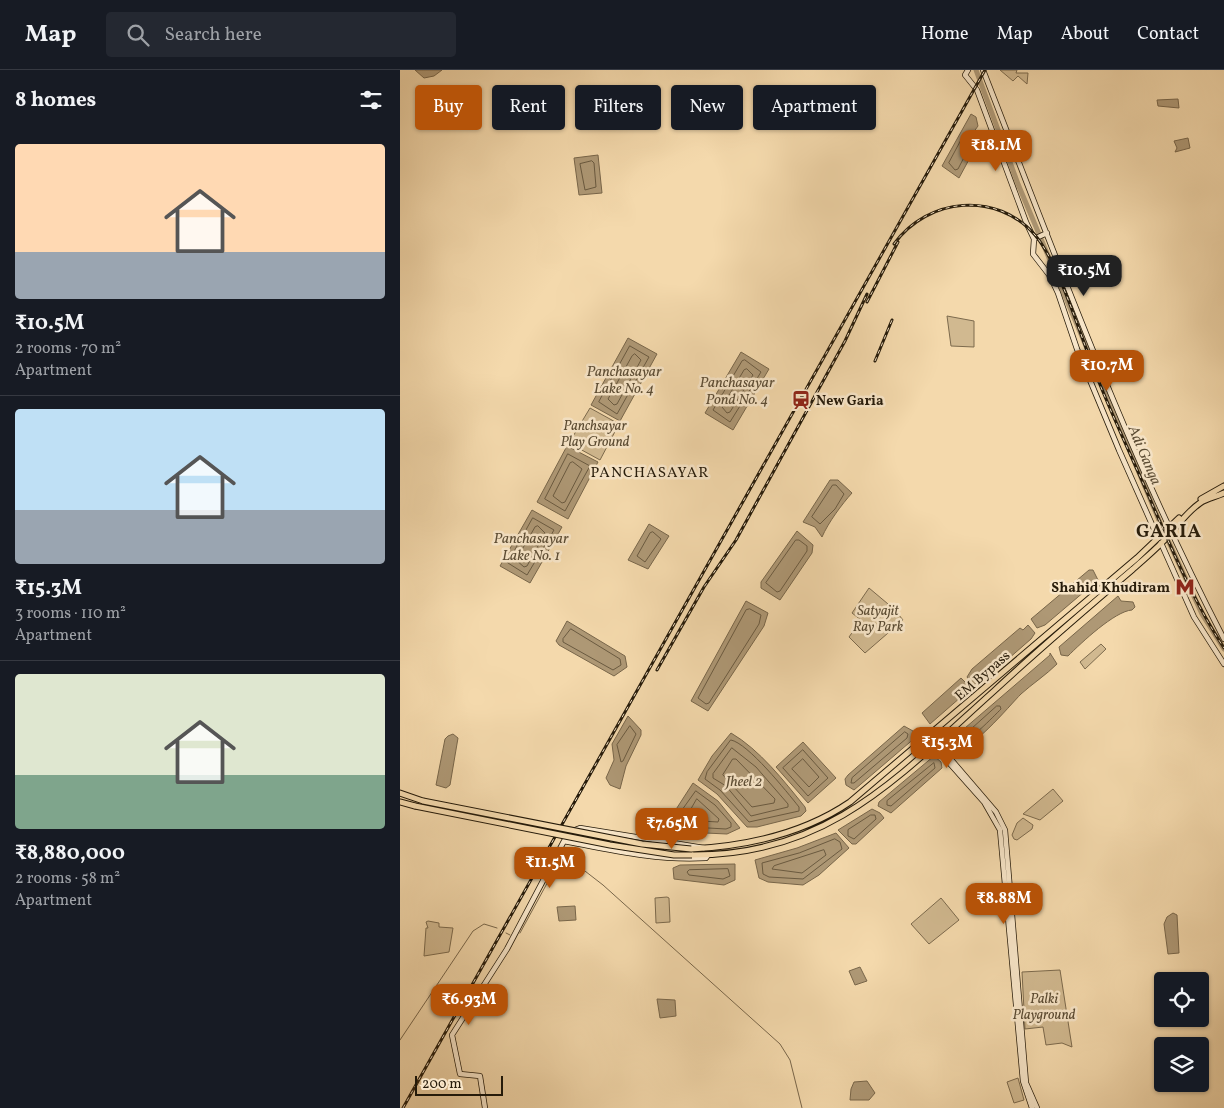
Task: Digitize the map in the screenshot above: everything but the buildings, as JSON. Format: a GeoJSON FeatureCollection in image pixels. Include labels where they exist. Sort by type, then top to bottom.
{"type":"FeatureCollection","features":[{"type":"Feature","properties":{"kind":"main road","name":"EM Bypass"},"geometry":{"type":"LineString","coordinates":[[1161,539],[1166,528],[1204,497],[1224,486]]}},
{"type":"Feature","properties":{"kind":"main road","name":"EM Bypass"},"geometry":{"type":"LineString","coordinates":[[692,852],[704,848],[770,838],[818,820],[859,796],[1161,539],[1170,534],[1182,518],[1200,502],[1224,493]]}},
{"type":"Feature","properties":{"kind":"main road"},"geometry":{"type":"LineString","coordinates":[[400,792],[423,801],[708,855],[744,852],[776,844],[826,825],[864,804],[935,744],[1161,539]]}},
{"type":"Feature","properties":{"kind":"main road"},"geometry":{"type":"LineString","coordinates":[[400,802],[620,846],[674,855],[692,852]]}},
{"type":"Feature","properties":{"kind":"street"},"geometry":{"type":"LineString","coordinates":[[968,70],[965,75],[977,90],[1034,239],[1033,254],[1050,276],[1058,293],[1118,450],[1161,539],[1194,617],[1224,664]]}},
{"type":"Feature","properties":{"kind":"street"},"geometry":{"type":"LineString","coordinates":[[984,72],[1107,388],[1166,528],[1224,639]]}},
{"type":"Feature","properties":{"kind":"street"},"geometry":{"type":"LineString","coordinates":[[1034,239],[1047,233]]}},
{"type":"Feature","properties":{"kind":"street"},"geometry":{"type":"LineString","coordinates":[[1217,655],[1224,651]]}},
{"type":"Feature","properties":{"kind":"street"},"geometry":{"type":"LineString","coordinates":[[928,737],[992,807],[1003,825],[1007,839],[1010,902],[1026,1083],[1038,1108]]}},
{"type":"Feature","properties":{"kind":"street"},"geometry":{"type":"LineString","coordinates":[[485,1108],[480,1076],[460,1074],[452,1035],[514,936],[564,841],[575,830],[580,828],[660,843],[700,846],[704,848]]}},
{"type":"Feature","properties":{"kind":"street"},"geometry":{"type":"LineString","coordinates":[[564,841],[660,858],[706,858],[708,855]]}},
{"type":"Feature","properties":{"kind":"street"},"geometry":{"type":"LineString","coordinates":[[1021,1035],[1024,1087],[1032,1108]]}},
{"type":"Feature","properties":{"kind":"green space"},"geometry":{"type":"Polygon","coordinates":[[[1000,70],[1017,70],[1016,73],[1028,73],[1027,84],[1018,76],[1013,81],[1000,70]]]}},
{"type":"Feature","properties":{"kind":"green space"},"geometry":{"type":"Polygon","coordinates":[[[947,316],[974,321],[974,347],[951,346],[947,316]]]}},
{"type":"Feature","properties":{"kind":"green space","name":"Panchsayar Play Ground"},"geometry":{"type":"Polygon","coordinates":[[[590,408],[619,424],[600,460],[569,443],[590,408]]]}},
{"type":"Feature","properties":{"kind":"green space","name":"Satyajit Ray Park"},"geometry":{"type":"Polygon","coordinates":[[[869,588],[894,609],[903,620],[865,653],[849,637],[861,620],[852,613],[869,588]]]}},
{"type":"Feature","properties":{"kind":"green space"},"geometry":{"type":"Polygon","coordinates":[[[1101,644],[1106,649],[1085,669],[1080,662],[1101,644]]]}},
{"type":"Feature","properties":{"kind":"green space"},"geometry":{"type":"Polygon","coordinates":[[[1053,789],[1063,801],[1040,820],[1023,814],[1053,789]]]}},
{"type":"Feature","properties":{"kind":"green space"},"geometry":{"type":"Polygon","coordinates":[[[1023,818],[1033,825],[1032,829],[1017,840],[1014,839],[1012,835],[1017,823],[1023,818]]]}},
{"type":"Feature","properties":{"kind":"green space"},"geometry":{"type":"Polygon","coordinates":[[[655,898],[669,898],[670,922],[656,923],[655,898]]]}},
{"type":"Feature","properties":{"kind":"green space"},"geometry":{"type":"Polygon","coordinates":[[[941,898],[959,920],[929,944],[911,924],[941,898]]]}},
{"type":"Feature","properties":{"kind":"green space"},"geometry":{"type":"Polygon","coordinates":[[[426,922],[439,923],[439,927],[453,928],[449,952],[424,956],[426,928],[428,928],[426,922]]]}},
{"type":"Feature","properties":{"kind":"green space","name":"Palki Playground"},"geometry":{"type":"Polygon","coordinates":[[[1060,970],[1072,1047],[1062,1043],[1046,1045],[1043,1027],[1025,1029],[1022,972],[1060,970]]]}},
{"type":"Feature","properties":{"kind":"green space"},"geometry":{"type":"Polygon","coordinates":[[[1018,1078],[1024,1100],[1014,1103],[1007,1082],[1018,1078]]]}},
{"type":"Feature","properties":{"kind":"water"},"geometry":{"type":"Polygon","coordinates":[[[415,70],[442,70],[434,76],[424,78],[415,70]]]}},
{"type":"Feature","properties":{"kind":"water"},"geometry":{"type":"Polygon","coordinates":[[[1178,99],[1179,108],[1158,106],[1157,100],[1178,99]]]}},
{"type":"Feature","properties":{"kind":"water"},"geometry":{"type":"Polygon","coordinates":[[[971,114],[976,117],[978,126],[973,133],[979,141],[959,178],[942,166],[971,114]]]}},
{"type":"Feature","properties":{"kind":"water"},"geometry":{"type":"Polygon","coordinates":[[[1188,138],[1190,148],[1175,152],[1177,148],[1174,141],[1188,138]]]}},
{"type":"Feature","properties":{"kind":"water"},"geometry":{"type":"Polygon","coordinates":[[[598,155],[602,193],[579,195],[574,158],[598,155]]]}},
{"type":"Feature","properties":{"kind":"water","name":"Panchasayar Lake No. 4"},"geometry":{"type":"Polygon","coordinates":[[[628,338],[657,354],[620,421],[591,405],[628,338]]]}},
{"type":"Feature","properties":{"kind":"water","name":"Panchasayar Pond No. 4"},"geometry":{"type":"Polygon","coordinates":[[[741,352],[769,369],[733,430],[705,413],[741,352]]]}},
{"type":"Feature","properties":{"kind":"water"},"geometry":{"type":"Polygon","coordinates":[[[567,446],[598,462],[568,519],[537,502],[567,446]]]}},
{"type":"Feature","properties":{"kind":"water"},"geometry":{"type":"Polygon","coordinates":[[[830,480],[838,480],[852,493],[822,537],[815,527],[803,522],[830,480]]]}},
{"type":"Feature","properties":{"kind":"water","name":"Panchasayar Lake No. 1"},"geometry":{"type":"Polygon","coordinates":[[[532,510],[562,527],[530,583],[500,566],[532,510]]]}},
{"type":"Feature","properties":{"kind":"water"},"geometry":{"type":"Polygon","coordinates":[[[649,524],[669,536],[648,569],[628,560],[649,524]]]}},
{"type":"Feature","properties":{"kind":"water"},"geometry":{"type":"Polygon","coordinates":[[[797,531],[813,545],[812,553],[780,600],[761,588],[761,582],[797,531]]]}},
{"type":"Feature","properties":{"kind":"water"},"geometry":{"type":"Polygon","coordinates":[[[1089,570],[1093,570],[1098,580],[1045,625],[1037,628],[1031,619],[1089,570]]]}},
{"type":"Feature","properties":{"kind":"water"},"geometry":{"type":"Polygon","coordinates":[[[1118,596],[1121,601],[1133,602],[1135,607],[1108,622],[1089,636],[1068,656],[1061,655],[1059,647],[1118,596]]]}},
{"type":"Feature","properties":{"kind":"water"},"geometry":{"type":"Polygon","coordinates":[[[746,601],[768,613],[764,626],[708,711],[691,701],[746,601]]]}},
{"type":"Feature","properties":{"kind":"water"},"geometry":{"type":"Polygon","coordinates":[[[567,621],[625,656],[627,667],[614,676],[559,645],[556,641],[567,621]]]}},
{"type":"Feature","properties":{"kind":"water"},"geometry":{"type":"Polygon","coordinates":[[[1028,625],[1035,633],[1031,639],[984,680],[973,685],[967,677],[972,669],[1020,628],[1023,630],[1028,625]]]}},
{"type":"Feature","properties":{"kind":"water"},"geometry":{"type":"Polygon","coordinates":[[[1050,653],[1057,664],[1021,694],[979,737],[969,745],[953,750],[950,743],[951,740],[1050,655],[1050,653]]]}},
{"type":"Feature","properties":{"kind":"water"},"geometry":{"type":"Polygon","coordinates":[[[961,678],[971,688],[930,724],[922,713],[961,678]]]}},
{"type":"Feature","properties":{"kind":"water"},"geometry":{"type":"Polygon","coordinates":[[[628,716],[641,730],[641,735],[626,766],[620,789],[610,785],[606,778],[614,760],[612,744],[628,716]]]}},
{"type":"Feature","properties":{"kind":"water"},"geometry":{"type":"Polygon","coordinates":[[[904,726],[913,731],[913,735],[916,737],[854,790],[846,785],[845,779],[848,775],[904,726]]]}},
{"type":"Feature","properties":{"kind":"water","name":"Jheel 2"},"geometry":{"type":"Polygon","coordinates":[[[731,733],[762,757],[789,787],[805,807],[806,811],[801,816],[757,827],[747,827],[717,794],[698,780],[712,756],[731,733]]]}},
{"type":"Feature","properties":{"kind":"water"},"geometry":{"type":"Polygon","coordinates":[[[453,734],[458,738],[450,785],[446,788],[436,785],[445,739],[453,734]]]}},
{"type":"Feature","properties":{"kind":"water"},"geometry":{"type":"Polygon","coordinates":[[[803,742],[836,778],[808,803],[776,767],[803,742]]]}},
{"type":"Feature","properties":{"kind":"water"},"geometry":{"type":"Polygon","coordinates":[[[934,756],[941,762],[942,768],[891,813],[878,806],[879,802],[934,756]]]}},
{"type":"Feature","properties":{"kind":"water"},"geometry":{"type":"Polygon","coordinates":[[[693,783],[718,801],[740,828],[727,834],[662,831],[693,783]]]}},
{"type":"Feature","properties":{"kind":"water"},"geometry":{"type":"Polygon","coordinates":[[[872,809],[880,813],[884,818],[856,844],[852,844],[838,830],[872,809]]]}},
{"type":"Feature","properties":{"kind":"water"},"geometry":{"type":"Polygon","coordinates":[[[836,833],[849,848],[819,875],[803,885],[768,882],[759,878],[755,860],[797,848],[836,833]]]}},
{"type":"Feature","properties":{"kind":"water"},"geometry":{"type":"Polygon","coordinates":[[[735,864],[735,880],[724,885],[674,879],[673,868],[680,865],[735,864]]]}},
{"type":"Feature","properties":{"kind":"water"},"geometry":{"type":"Polygon","coordinates":[[[575,906],[576,920],[559,921],[557,907],[575,906]]]}},
{"type":"Feature","properties":{"kind":"water"},"geometry":{"type":"Polygon","coordinates":[[[1173,913],[1177,915],[1179,953],[1168,954],[1164,924],[1167,917],[1173,913]]]}},
{"type":"Feature","properties":{"kind":"water"},"geometry":{"type":"Polygon","coordinates":[[[860,967],[867,981],[855,985],[849,971],[860,967]]]}},
{"type":"Feature","properties":{"kind":"water"},"geometry":{"type":"Polygon","coordinates":[[[657,999],[675,1000],[676,1016],[660,1018],[657,999]]]}},
{"type":"Feature","properties":{"kind":"water"},"geometry":{"type":"Polygon","coordinates":[[[867,1081],[875,1093],[869,1100],[850,1100],[854,1082],[867,1081]]]}},
{"type":"Feature","properties":{"kind":"waterway","name":"Adi Ganga"},"geometry":{"type":"LineString","coordinates":[[976,70],[1018,184],[1161,525],[1202,614],[1224,649]]}},
{"type":"Feature","properties":{"kind":"waterway"},"geometry":{"type":"LineString","coordinates":[[520,933],[563,854],[603,885],[780,1044],[790,1060],[802,1108]]}},
{"type":"Feature","properties":{"kind":"waterway"},"geometry":{"type":"LineString","coordinates":[[400,1040],[473,931],[484,924],[497,928]]}},
{"type":"Feature","properties":{"kind":"waterway"},"geometry":{"type":"LineString","coordinates":[[506,933],[510,935]]}},
{"type":"Feature","properties":{"kind":"railway"},"geometry":{"type":"LineString","coordinates":[[403,1108],[985,70]]}},
{"type":"Feature","properties":{"kind":"railway"},"geometry":{"type":"LineString","coordinates":[[894,244],[908,228],[925,217],[944,209],[963,205],[983,206],[1002,211],[1019,221],[1035,235],[1044,247],[1060,279],[1107,402],[1177,560],[1194,596],[1224,648]]}},
{"type":"Feature","properties":{"kind":"railway"},"geometry":{"type":"LineString","coordinates":[[867,302],[898,242]]}},
{"type":"Feature","properties":{"kind":"railway"},"geometry":{"type":"LineString","coordinates":[[657,670],[704,587],[736,540],[845,341],[867,294]]}},
{"type":"Feature","properties":{"kind":"railway"},"geometry":{"type":"LineString","coordinates":[[875,361],[892,320]]}},
{"type":"Feature","properties":{"kind":"place","name":"New Garia"},"geometry":{"type":"Point","coordinates":[801,400]}},
{"type":"Feature","properties":{"kind":"place","name":"Shahid Khudiram"},"geometry":{"type":"Point","coordinates":[1185,587]}},
{"type":"Feature","properties":{"kind":"district","name":"PANCHASAYAR"},"geometry":{"type":"Point","coordinates":[650,472]}},
{"type":"Feature","properties":{"kind":"district","name":"GARIA"},"geometry":{"type":"Point","coordinates":[1169,530]}}]}
